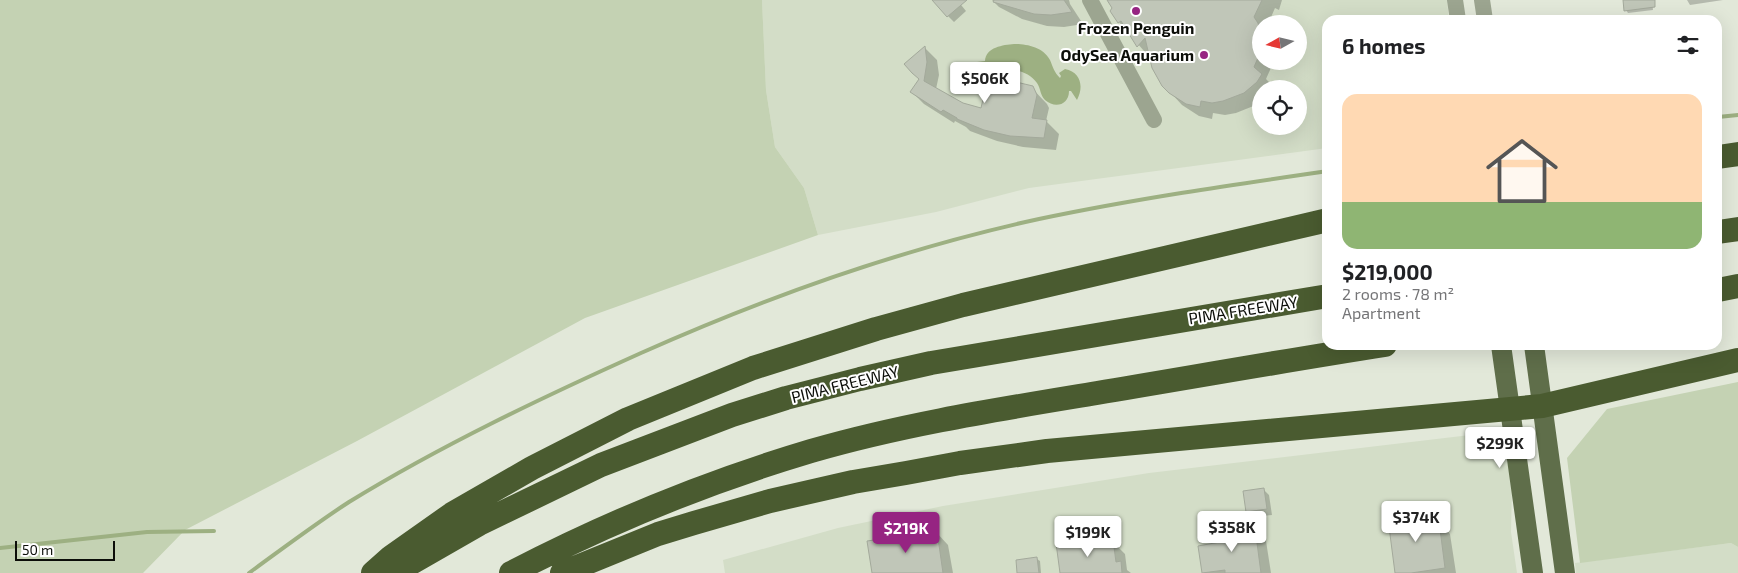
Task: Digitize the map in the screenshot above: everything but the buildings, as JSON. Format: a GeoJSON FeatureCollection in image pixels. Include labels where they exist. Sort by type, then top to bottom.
{"type":"FeatureCollection","features":[{"type":"Feature","properties":{"kind":"highway"},"geometry":{"type":"LineString","coordinates":[[1722,156],[1738,154]]}},
{"type":"Feature","properties":{"kind":"highway"},"geometry":{"type":"LineString","coordinates":[[373,573],[391,557],[452,514],[582,441],[628,419],[753,368],[876,329],[962,305],[1322,221]]}},
{"type":"Feature","properties":{"kind":"highway"},"geometry":{"type":"LineString","coordinates":[[1722,231],[1738,229]]}},
{"type":"Feature","properties":{"kind":"highway"},"geometry":{"type":"LineString","coordinates":[[1722,289],[1738,286]]}},
{"type":"Feature","properties":{"kind":"highway","name":"PIMA FREEWAY"},"geometry":{"type":"LineString","coordinates":[[394,573],[479,524],[601,465],[706,424],[786,398],[931,363],[1322,297]]}},
{"type":"Feature","properties":{"kind":"highway"},"geometry":{"type":"LineString","coordinates":[[511,573],[548,553],[672,498],[813,451],[958,417],[1355,350]]}},
{"type":"Feature","properties":{"kind":"highway"},"geometry":{"type":"LineString","coordinates":[[562,573],[658,534],[762,503],[853,482],[1047,451],[1542,406],[1738,360]]}},
{"type":"Feature","properties":{"kind":"main road"},"geometry":{"type":"LineString","coordinates":[[1502,350],[1533,573]]}},
{"type":"Feature","properties":{"kind":"main road"},"geometry":{"type":"LineString","coordinates":[[1535,350],[1566,573]]}},
{"type":"Feature","properties":{"kind":"street"},"geometry":{"type":"LineString","coordinates":[[1090,0],[1154,120]]}},
{"type":"Feature","properties":{"kind":"street"},"geometry":{"type":"LineString","coordinates":[[1455,0],[1457,15]]}},
{"type":"Feature","properties":{"kind":"street"},"geometry":{"type":"LineString","coordinates":[[1482,0],[1484,15]]}},
{"type":"Feature","properties":{"kind":"shaded area"},"geometry":{"type":"Polygon","coordinates":[[[0,0],[762,0],[766,90],[775,147],[804,188],[818,235],[585,318],[357,441],[185,530],[143,573],[0,573],[0,0]]]}},
{"type":"Feature","properties":{"kind":"shaded area"},"geometry":{"type":"Polygon","coordinates":[[[762,0],[1447,0],[1448,15],[1322,15],[1322,149],[1029,188],[936,212],[818,235],[804,188],[775,147],[766,90],[762,0]]]}},
{"type":"Feature","properties":{"kind":"shaded area"},"geometry":{"type":"Polygon","coordinates":[[[1014,44],[1039,49],[1050,60],[1060,78],[1059,73],[1065,69],[1075,73],[1080,81],[1077,100],[1069,91],[1067,100],[1061,104],[1049,103],[1043,98],[1033,78],[1022,72],[1004,70],[986,77],[982,84],[976,85],[976,82],[969,81],[964,75],[964,69],[969,63],[985,61],[986,56],[992,50],[1000,46],[1014,44]]]}},
{"type":"Feature","properties":{"kind":"shaded area"},"geometry":{"type":"Polygon","coordinates":[[[1738,382],[1738,547],[1731,543],[1580,563],[1567,458],[1607,409],[1738,382]]]}},
{"type":"Feature","properties":{"kind":"shaded area"},"geometry":{"type":"Polygon","coordinates":[[[1487,433],[1495,436],[1502,444],[1507,460],[1512,488],[1511,532],[1517,573],[725,573],[723,560],[838,528],[943,506],[1149,473],[1487,433]]]}},
{"type":"Feature","properties":{"kind":"shaded area"},"geometry":{"type":"Polygon","coordinates":[[[1731,543],[1738,547],[1738,573],[1576,573],[1575,563],[1731,543]]]}},
{"type":"Feature","properties":{"kind":"waterway"},"geometry":{"type":"LineString","coordinates":[[1722,117],[1738,115]]}},
{"type":"Feature","properties":{"kind":"waterway"},"geometry":{"type":"LineString","coordinates":[[249,573],[349,502],[456,442],[566,387],[641,353],[787,293],[937,245],[1039,219],[1219,187],[1322,172]]}},
{"type":"Feature","properties":{"kind":"waterway"},"geometry":{"type":"LineString","coordinates":[[0,548],[147,532],[214,531]]}},
{"type":"Feature","properties":{"kind":"place","name":"Frozen Penguin"},"geometry":{"type":"Point","coordinates":[1136,11]}},
{"type":"Feature","properties":{"kind":"place","name":"OdySea Aquarium"},"geometry":{"type":"Point","coordinates":[1204,55]}}]}
